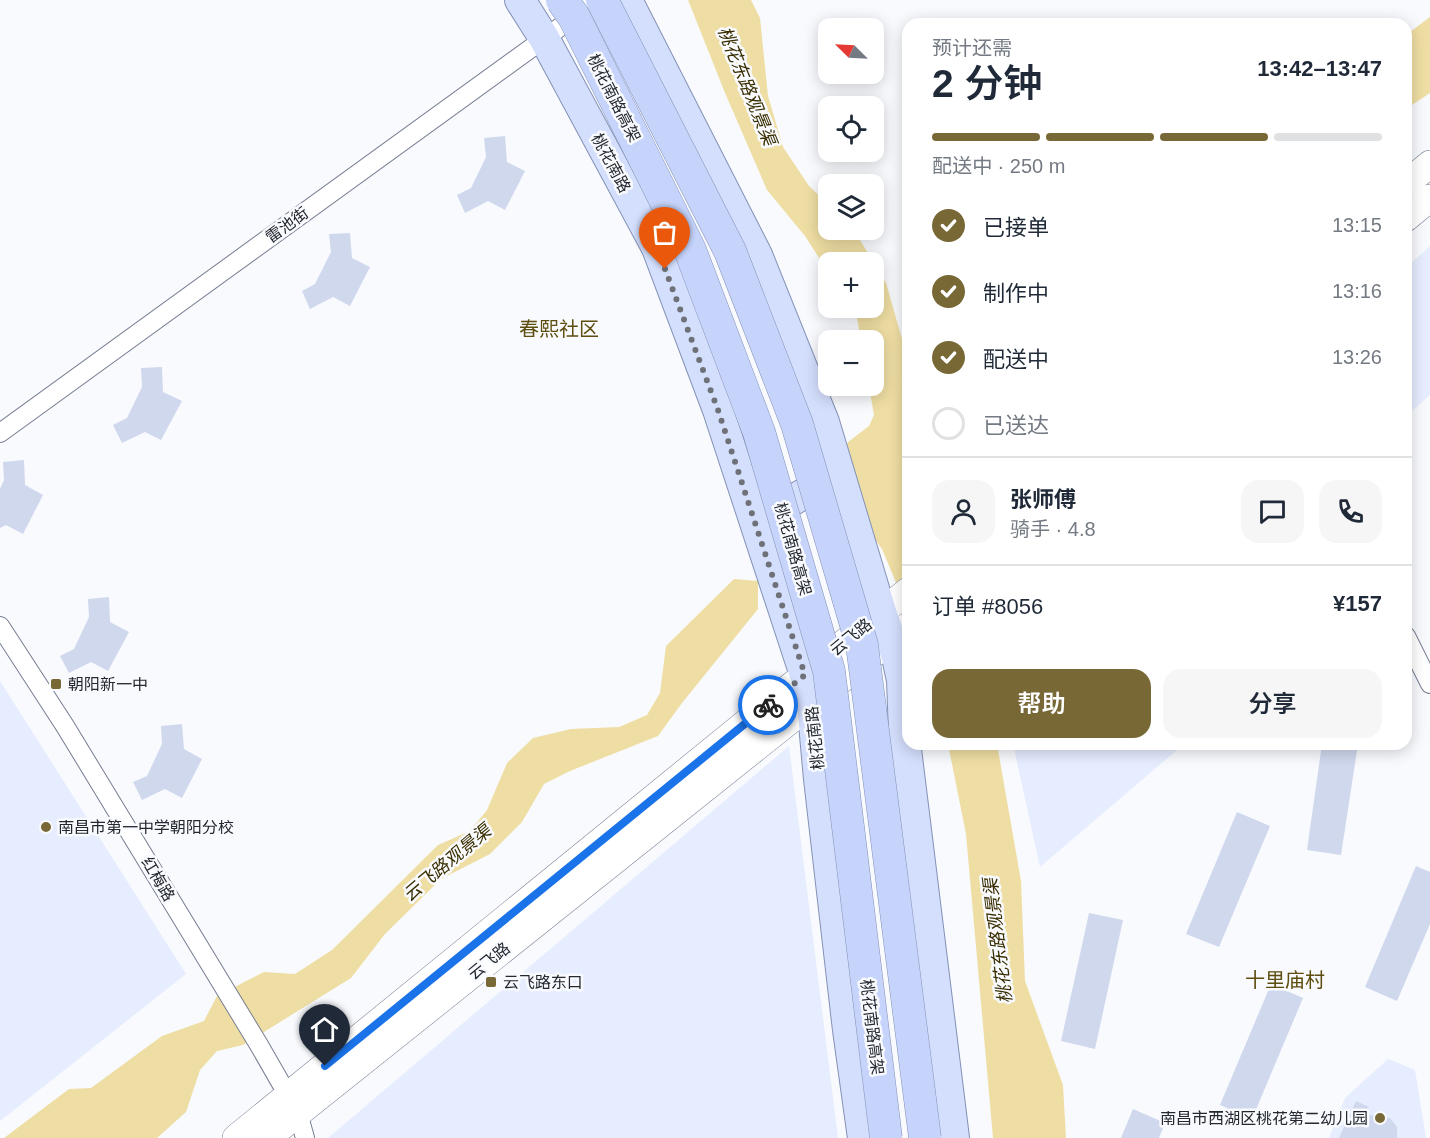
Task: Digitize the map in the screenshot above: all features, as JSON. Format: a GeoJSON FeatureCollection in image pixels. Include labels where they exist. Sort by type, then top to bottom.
{"type":"FeatureCollection","features":[{"type":"Feature","properties":{"kind":"highway","name":"桃花南路高架"},"geometry":{"type":"LineString","coordinates":[[603,0],[730,251],[797,424],[862,645],[925,1138]]}},
{"type":"Feature","properties":{"kind":"highway","name":"桃花南路高架"},"geometry":{"type":"LineString","coordinates":[[568,9],[690,250],[759,432],[829,671],[886,1138]]}},
{"type":"Feature","properties":{"kind":"main road","name":"桃花南路"},"geometry":{"type":"LineString","coordinates":[[520,0],[544,38],[657,248],[718,410],[808,689],[863,1138]]}},
{"type":"Feature","properties":{"kind":"main road"},"geometry":{"type":"LineString","coordinates":[[627,0],[757,255],[824,422],[839,473],[897,617],[897,657],[902,680]]}},
{"type":"Feature","properties":{"kind":"main road"},"geometry":{"type":"LineString","coordinates":[[1412,179],[1430,164]]}},
{"type":"Feature","properties":{"kind":"main road"},"geometry":{"type":"LineString","coordinates":[[1412,213],[1430,198]]}},
{"type":"Feature","properties":{"kind":"main road"},"geometry":{"type":"LineString","coordinates":[[754,522],[839,473]]}},
{"type":"Feature","properties":{"kind":"main road","name":"云飞路"},"geometry":{"type":"LineString","coordinates":[[267,1138],[297,1116],[897,617]]}},
{"type":"Feature","properties":{"kind":"main road"},"geometry":{"type":"LineString","coordinates":[[819,770],[902,734]]}},
{"type":"Feature","properties":{"kind":"main road"},"geometry":{"type":"LineString","coordinates":[[906,750],[954,1138]]}},
{"type":"Feature","properties":{"kind":"main road","name":"云飞路"},"geometry":{"type":"LineString","coordinates":[[236,1138],[297,1116]]}},
{"type":"Feature","properties":{"kind":"street","name":"雷池街"},"geometry":{"type":"LineString","coordinates":[[0,433],[544,38],[568,9]]}},
{"type":"Feature","properties":{"kind":"street","name":"红梅路"},"geometry":{"type":"LineString","coordinates":[[0,626],[65,726],[259,1045],[297,1116]]}},
{"type":"Feature","properties":{"kind":"street"},"geometry":{"type":"LineString","coordinates":[[1412,648],[1430,684]]}},
{"type":"Feature","properties":{"kind":"shaded area"},"geometry":{"type":"Polygon","coordinates":[[[1430,246],[1430,395],[1412,411],[1412,262],[1430,246]]]}},
{"type":"Feature","properties":{"kind":"shaded area","name":"南昌市第一中学朝阳分校"},"geometry":{"type":"Polygon","coordinates":[[[0,681],[186,974],[0,1121],[0,681]]]}},
{"type":"Feature","properties":{"kind":"shaded area"},"geometry":{"type":"Polygon","coordinates":[[[789,746],[838,1138],[328,1138],[789,746]]]}},
{"type":"Feature","properties":{"kind":"shaded area"},"geometry":{"type":"Polygon","coordinates":[[[1014,750],[1177,750],[1040,867],[1014,750]]]}},
{"type":"Feature","properties":{"kind":"shaded area","name":"南昌市西湖区桃花第二幼儿园"},"geometry":{"type":"Polygon","coordinates":[[[1388,1059],[1415,1070],[1426,1138],[1329,1138],[1345,1098],[1388,1059]]]}},
{"type":"Feature","properties":{"kind":"water","name":"桃花东路观景渠"},"geometry":{"type":"Polygon","coordinates":[[[688,0],[751,0],[760,18],[768,96],[783,147],[809,186],[818,195],[818,240],[860,240],[867,252],[818,252],[818,256],[805,236],[767,190],[688,0]]]}},
{"type":"Feature","properties":{"kind":"water"},"geometry":{"type":"Polygon","coordinates":[[[1430,17],[1430,93],[1412,105],[1412,30],[1430,17]]]}},
{"type":"Feature","properties":{"kind":"water"},"geometry":{"type":"Polygon","coordinates":[[[884,280],[902,339],[902,597],[882,549],[874,538],[845,449],[848,442],[869,426],[874,415],[871,396],[884,396],[884,330],[859,330],[857,318],[884,318],[884,280]]]}},
{"type":"Feature","properties":{"kind":"water","name":"云飞路观景渠"},"geometry":{"type":"Polygon","coordinates":[[[734,579],[758,581],[758,609],[658,736],[570,771],[544,784],[522,822],[490,854],[441,879],[385,934],[351,978],[243,1045],[217,1051],[200,1070],[186,1112],[157,1138],[4,1138],[69,1089],[91,1088],[162,1036],[204,1021],[217,996],[264,972],[295,974],[332,950],[438,845],[470,831],[487,810],[507,763],[533,738],[571,729],[619,727],[647,715],[660,693],[666,646],[734,579]]]}},
{"type":"Feature","properties":{"kind":"water","name":"桃花东路观景渠"},"geometry":{"type":"Polygon","coordinates":[[[949,750],[998,750],[1021,881],[1025,981],[1063,1085],[1066,1138],[993,1138],[966,834],[949,750]]]}},
{"type":"Feature","properties":{"kind":"building"},"geometry":{"type":"Polygon","coordinates":[[[505,136],[507,162],[525,171],[505,210],[488,201],[465,213],[457,195],[471,188],[486,157],[484,138],[505,136]]]}},
{"type":"Feature","properties":{"kind":"building"},"geometry":{"type":"Polygon","coordinates":[[[350,233],[352,258],[370,267],[350,306],[333,297],[310,309],[302,291],[315,284],[331,252],[329,234],[350,233]]]}},
{"type":"Feature","properties":{"kind":"building"},"geometry":{"type":"Polygon","coordinates":[[[162,367],[163,392],[182,401],[161,440],[145,432],[122,443],[113,425],[127,418],[142,387],[141,368],[162,367]]]}},
{"type":"Feature","properties":{"kind":"building"},"geometry":{"type":"Polygon","coordinates":[[[24,460],[25,485],[43,495],[23,534],[6,525],[0,528],[0,489],[4,480],[3,462],[24,460]]]}},
{"type":"Feature","properties":{"kind":"building"},"geometry":{"type":"Polygon","coordinates":[[[109,597],[110,622],[129,632],[108,671],[91,662],[69,673],[60,656],[74,649],[89,617],[88,599],[109,597]]]}},
{"type":"Feature","properties":{"kind":"building"},"geometry":{"type":"Polygon","coordinates":[[[182,724],[184,749],[202,759],[182,798],[165,789],[142,800],[133,782],[147,776],[162,744],[161,726],[182,724]]]}},
{"type":"Feature","properties":{"kind":"building"},"geometry":{"type":"Polygon","coordinates":[[[1321,750],[1357,750],[1341,855],[1307,850],[1321,750]]]}},
{"type":"Feature","properties":{"kind":"building"},"geometry":{"type":"Polygon","coordinates":[[[1237,812],[1270,826],[1219,947],[1186,934],[1237,812]]]}},
{"type":"Feature","properties":{"kind":"building"},"geometry":{"type":"Polygon","coordinates":[[[1416,866],[1430,872],[1430,924],[1397,1001],[1365,987],[1416,866]]]}},
{"type":"Feature","properties":{"kind":"building"},"geometry":{"type":"Polygon","coordinates":[[[1089,913],[1123,920],[1095,1049],[1061,1041],[1089,913]]]}},
{"type":"Feature","properties":{"kind":"building"},"geometry":{"type":"Polygon","coordinates":[[[1271,984],[1303,998],[1252,1119],[1220,1105],[1271,984]]]}},
{"type":"Feature","properties":{"kind":"building"},"geometry":{"type":"Polygon","coordinates":[[[1356,1101],[1369,1107],[1365,1114],[1390,1118],[1397,1127],[1397,1138],[1339,1138],[1356,1101]]]}},
{"type":"Feature","properties":{"kind":"building"},"geometry":{"type":"Polygon","coordinates":[[[1133,1109],[1165,1123],[1159,1138],[1121,1138],[1133,1109]]]}},
{"type":"Feature","properties":{"kind":"way so far"},"geometry":{"type":"LineString","coordinates":[[665,269],[718,410],[805,675],[768,705]]}},
{"type":"Feature","properties":{"kind":"place","name":"朝阳新一中"},"geometry":{"type":"Point","coordinates":[56,684]}},
{"type":"Feature","properties":{"kind":"place","name":"南昌市第一中学朝阳分校"},"geometry":{"type":"Point","coordinates":[46,827]}},
{"type":"Feature","properties":{"kind":"place","name":"云飞路东口"},"geometry":{"type":"Point","coordinates":[491,982]}},
{"type":"Feature","properties":{"kind":"place","name":"南昌市西湖区桃花第二幼儿园"},"geometry":{"type":"Point","coordinates":[1380,1118]}},
{"type":"Feature","properties":{"kind":"district","name":"春熙社区"},"geometry":{"type":"Point","coordinates":[559,329]}},
{"type":"Feature","properties":{"kind":"district","name":"十里庙村"},"geometry":{"type":"Point","coordinates":[1285,980]}},
{"type":"Feature","properties":{"kind":"route"},"geometry":{"type":"LineString","coordinates":[[325,1066],[768,705]]}}]}
